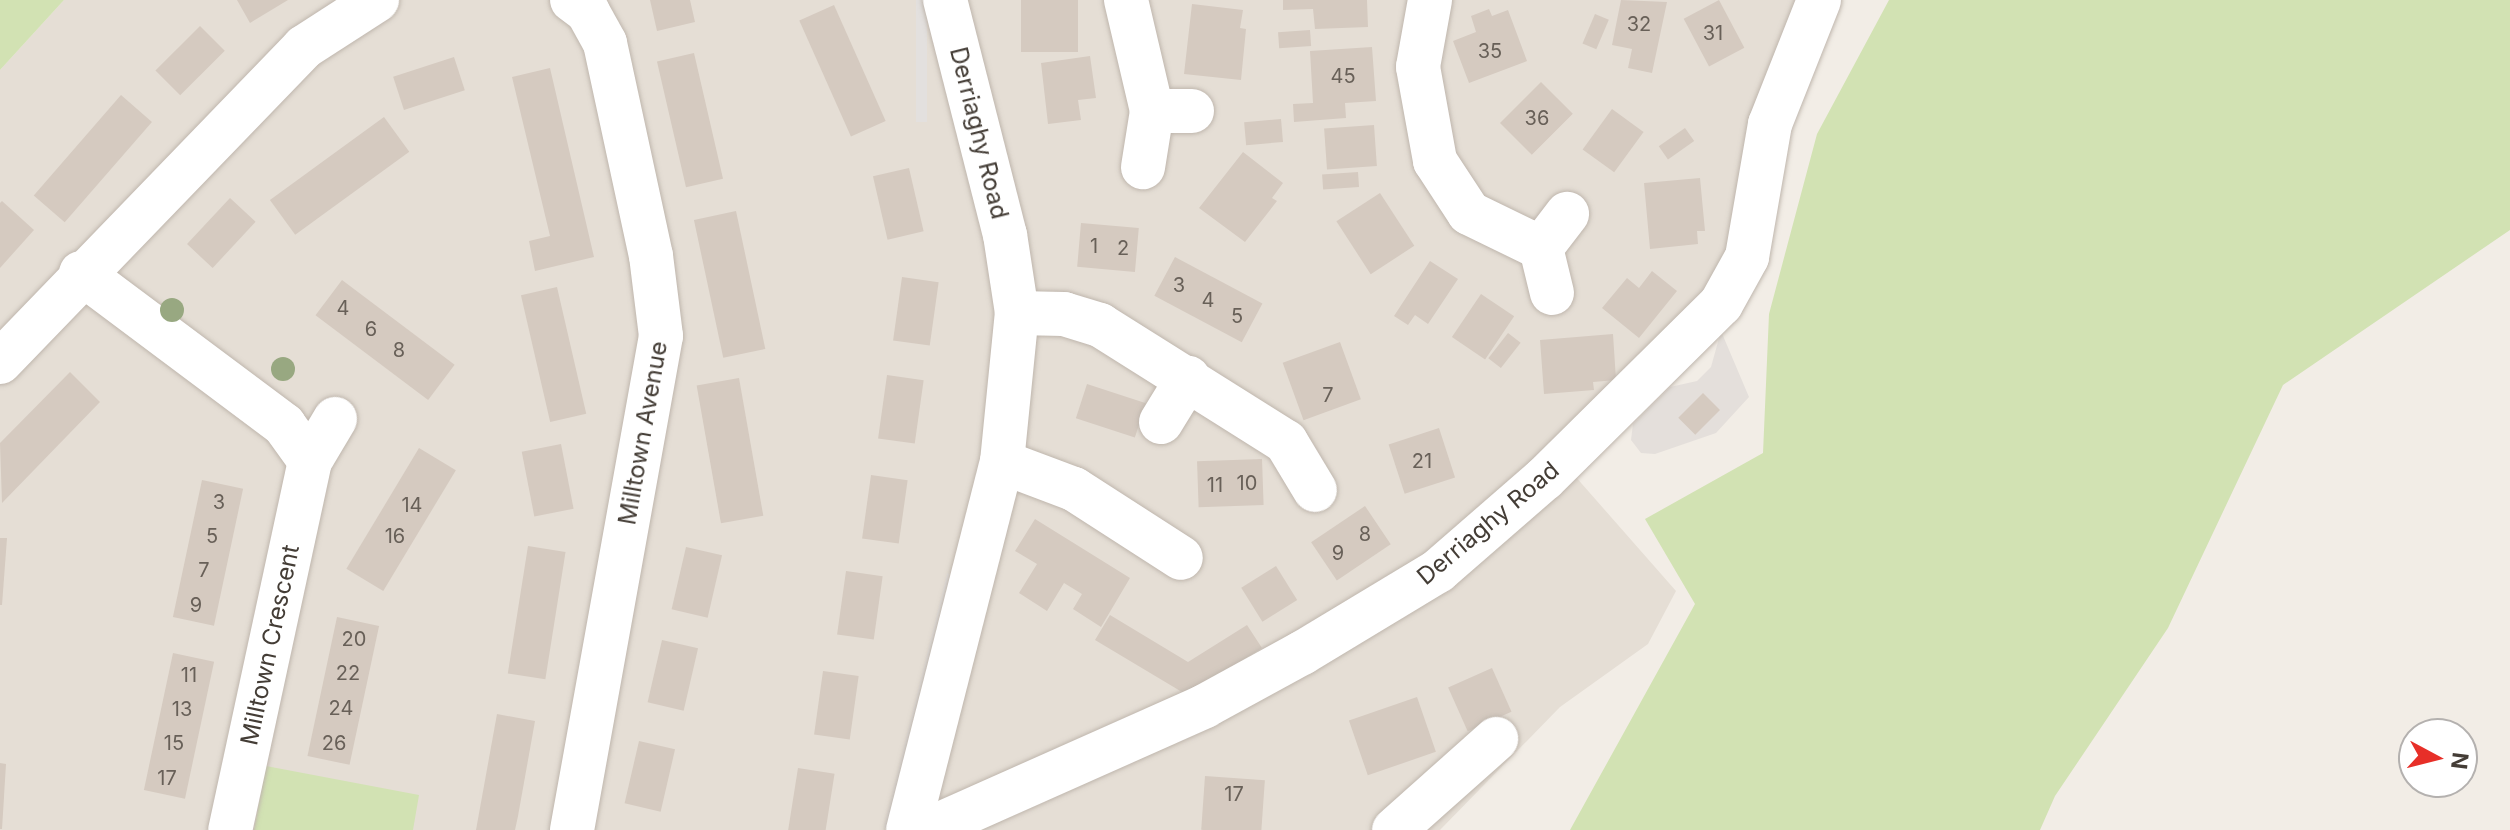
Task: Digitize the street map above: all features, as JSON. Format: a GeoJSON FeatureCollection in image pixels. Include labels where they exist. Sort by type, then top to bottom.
{"type":"FeatureCollection","features":[{"type":"Feature","properties":{"kind":"street","name":"Milltown Avenue"},"geometry":{"type":"LineString","coordinates":[[572,0],[588,12],[605,43],[651,256],[661,336],[572,830]]}},
{"type":"Feature","properties":{"kind":"street","name":"Derriaghy Road"},"geometry":{"type":"LineString","coordinates":[[908,830],[1002,462],[1017,313],[1005,235],[945,0]]}},
{"type":"Feature","properties":{"kind":"street"},"geometry":{"type":"LineString","coordinates":[[1126,0],[1172,111],[1143,167]]}},
{"type":"Feature","properties":{"kind":"street"},"geometry":{"type":"LineString","coordinates":[[1430,0],[1418,67],[1435,161],[1469,213],[1541,248]]}},
{"type":"Feature","properties":{"kind":"street","name":"Derriaghy Road"},"geometry":{"type":"LineString","coordinates":[[927,830],[1205,706],[1302,653],[1438,571],[1544,479],[1721,304],[1747,257],[1770,124],[1819,0]]}},
{"type":"Feature","properties":{"kind":"street"},"geometry":{"type":"LineString","coordinates":[[0,362],[81,273],[304,47],[361,4]]}},
{"type":"Feature","properties":{"kind":"street"},"geometry":{"type":"LineString","coordinates":[[1541,248],[1567,214]]}},
{"type":"Feature","properties":{"kind":"street"},"geometry":{"type":"LineString","coordinates":[[1541,248],[1552,293]]}},
{"type":"Feature","properties":{"kind":"street"},"geometry":{"type":"LineString","coordinates":[[81,273],[284,425],[310,461]]}},
{"type":"Feature","properties":{"kind":"street"},"geometry":{"type":"LineString","coordinates":[[1017,313],[1064,314],[1100,325],[1237,408],[1286,442],[1315,490]]}},
{"type":"Feature","properties":{"kind":"street"},"geometry":{"type":"LineString","coordinates":[[1161,422],[1188,378]]}},
{"type":"Feature","properties":{"kind":"street","name":"Milltown Crescent"},"geometry":{"type":"LineString","coordinates":[[230,830],[310,461],[335,419]]}},
{"type":"Feature","properties":{"kind":"street"},"geometry":{"type":"LineString","coordinates":[[1002,462],[1074,489],[1181,558]]}},
{"type":"Feature","properties":{"kind":"street"},"geometry":{"type":"LineString","coordinates":[[1394,830],[1496,739]]}},
{"type":"Feature","properties":{"kind":"shaded area"},"geometry":{"type":"Polygon","coordinates":[[[64,0],[1813,0],[1736,265],[1553,451],[1676,591],[1648,644],[1560,707],[1440,830],[0,830],[0,70],[64,0]]]}},
{"type":"Feature","properties":{"kind":"shaded area"},"geometry":{"type":"Polygon","coordinates":[[[916,0],[927,0],[927,122],[916,122],[916,0]]]}},
{"type":"Feature","properties":{"kind":"shaded area"},"geometry":{"type":"Polygon","coordinates":[[[1721,331],[1749,397],[1716,433],[1655,454],[1641,453],[1631,440],[1633,424],[1670,387],[1697,381],[1711,367],[1721,331]]]}},
{"type":"Feature","properties":{"kind":"shaded area"},"geometry":{"type":"Polygon","coordinates":[[[947,573],[958,576],[895,830],[884,828],[947,573]]]}},
{"type":"Feature","properties":{"kind":"green space"},"geometry":{"type":"Polygon","coordinates":[[[0,0],[64,0],[0,70],[0,0]]]}},
{"type":"Feature","properties":{"kind":"green space"},"geometry":{"type":"Polygon","coordinates":[[[1889,0],[2510,0],[2510,230],[2283,385],[2168,628],[2055,796],[2040,830],[1570,830],[1695,604],[1645,519],[1763,453],[1769,314],[1817,134],[1889,0]]]}},
{"type":"Feature","properties":{"kind":"green space"},"geometry":{"type":"Polygon","coordinates":[[[266,766],[419,795],[413,830],[254,830],[266,766]]]}},
{"type":"Feature","properties":{"kind":"building"},"geometry":{"type":"Polygon","coordinates":[[[237,0],[288,0],[250,23],[237,0]]]}},
{"type":"Feature","properties":{"kind":"building"},"geometry":{"type":"Polygon","coordinates":[[[650,0],[690,0],[695,22],[657,31],[650,0]]]}},
{"type":"Feature","properties":{"kind":"building"},"geometry":{"type":"Polygon","coordinates":[[[1021,0],[1078,0],[1078,52],[1021,52],[1021,0]]]}},
{"type":"Feature","properties":{"kind":"building"},"geometry":{"type":"Polygon","coordinates":[[[1283,0],[1367,0],[1368,27],[1315,29],[1313,9],[1283,10],[1283,0]]]}},
{"type":"Feature","properties":{"kind":"building"},"geometry":{"type":"Polygon","coordinates":[[[1621,0],[1667,2],[1652,73],[1628,68],[1632,49],[1612,45],[1621,0]]]}},
{"type":"Feature","properties":{"kind":"building"},"geometry":{"type":"Polygon","coordinates":[[[1719,0],[1744,48],[1709,66],[1684,19],[1719,0]]]}},
{"type":"Feature","properties":{"kind":"building"},"geometry":{"type":"Polygon","coordinates":[[[1192,4],[1243,10],[1240,28],[1246,29],[1241,80],[1184,74],[1192,4]]]}},
{"type":"Feature","properties":{"kind":"building"},"geometry":{"type":"Polygon","coordinates":[[[834,5],[886,121],[851,136],[799,20],[834,5]]]}},
{"type":"Feature","properties":{"kind":"building"},"geometry":{"type":"Polygon","coordinates":[[[1489,9],[1492,16],[1508,10],[1527,61],[1469,83],[1453,41],[1476,32],[1471,16],[1489,9]]]}},
{"type":"Feature","properties":{"kind":"building"},"geometry":{"type":"Polygon","coordinates":[[[1595,14],[1609,20],[1596,49],[1582,43],[1595,14]]]}},
{"type":"Feature","properties":{"kind":"building"},"geometry":{"type":"Polygon","coordinates":[[[200,26],[225,51],[180,95],[155,71],[200,26]]]}},
{"type":"Feature","properties":{"kind":"building"},"geometry":{"type":"Polygon","coordinates":[[[1310,30],[1311,46],[1279,48],[1278,32],[1310,30]]]}},
{"type":"Feature","properties":{"kind":"building"},"geometry":{"type":"Polygon","coordinates":[[[1372,47],[1376,101],[1345,103],[1346,118],[1294,122],[1293,104],[1313,103],[1310,51],[1372,47]]]}},
{"type":"Feature","properties":{"kind":"building"},"geometry":{"type":"Polygon","coordinates":[[[694,53],[723,179],[686,187],[657,62],[694,53]]]}},
{"type":"Feature","properties":{"kind":"building"},"geometry":{"type":"Polygon","coordinates":[[[1090,56],[1096,98],[1078,100],[1081,120],[1048,124],[1041,63],[1090,56]]]}},
{"type":"Feature","properties":{"kind":"building"},"geometry":{"type":"Polygon","coordinates":[[[454,57],[465,90],[404,110],[393,77],[454,57]]]}},
{"type":"Feature","properties":{"kind":"building"},"geometry":{"type":"Polygon","coordinates":[[[550,68],[594,257],[535,271],[529,241],[550,236],[512,77],[550,68]]]}},
{"type":"Feature","properties":{"kind":"building"},"geometry":{"type":"Polygon","coordinates":[[[1541,82],[1573,114],[1532,155],[1500,123],[1541,82]]]}},
{"type":"Feature","properties":{"kind":"building"},"geometry":{"type":"Polygon","coordinates":[[[121,95],[152,122],[65,222],[34,195],[121,95]]]}},
{"type":"Feature","properties":{"kind":"building"},"geometry":{"type":"Polygon","coordinates":[[[1612,109],[1644,132],[1614,172],[1583,149],[1612,109]]]}},
{"type":"Feature","properties":{"kind":"building"},"geometry":{"type":"Polygon","coordinates":[[[384,117],[409,152],[295,235],[270,200],[384,117]]]}},
{"type":"Feature","properties":{"kind":"building"},"geometry":{"type":"Polygon","coordinates":[[[1281,119],[1283,142],[1246,145],[1244,122],[1281,119]]]}},
{"type":"Feature","properties":{"kind":"building"},"geometry":{"type":"Polygon","coordinates":[[[1374,125],[1377,166],[1327,169],[1324,128],[1374,125]]]}},
{"type":"Feature","properties":{"kind":"building"},"geometry":{"type":"Polygon","coordinates":[[[1685,128],[1694,141],[1668,159],[1659,146],[1685,128]]]}},
{"type":"Feature","properties":{"kind":"building"},"geometry":{"type":"Polygon","coordinates":[[[1243,152],[1283,183],[1272,198],[1277,201],[1245,242],[1199,208],[1243,152]]]}},
{"type":"Feature","properties":{"kind":"building"},"geometry":{"type":"Polygon","coordinates":[[[909,168],[924,231],[888,240],[873,176],[909,168]]]}},
{"type":"Feature","properties":{"kind":"building"},"geometry":{"type":"Polygon","coordinates":[[[1358,172],[1359,187],[1323,189],[1322,175],[1358,172]]]}},
{"type":"Feature","properties":{"kind":"building"},"geometry":{"type":"Polygon","coordinates":[[[1700,178],[1705,231],[1697,231],[1698,244],[1650,249],[1644,183],[1700,178]]]}},
{"type":"Feature","properties":{"kind":"building"},"geometry":{"type":"Polygon","coordinates":[[[1380,193],[1414,246],[1371,274],[1336,221],[1380,193]]]}},
{"type":"Feature","properties":{"kind":"building"},"geometry":{"type":"Polygon","coordinates":[[[230,198],[256,222],[213,268],[187,244],[230,198]]]}},
{"type":"Feature","properties":{"kind":"building"},"geometry":{"type":"Polygon","coordinates":[[[2,201],[34,230],[0,268],[0,203],[2,201]]]}},
{"type":"Feature","properties":{"kind":"building"},"geometry":{"type":"Polygon","coordinates":[[[736,211],[765,349],[723,358],[694,220],[736,211]]]}},
{"type":"Feature","properties":{"kind":"building"},"geometry":{"type":"Polygon","coordinates":[[[1081,223],[1139,228],[1135,272],[1077,267],[1081,223]]]}},
{"type":"Feature","properties":{"kind":"building"},"geometry":{"type":"Polygon","coordinates":[[[1175,257],[1262,303],[1242,342],[1154,296],[1175,257]]]}},
{"type":"Feature","properties":{"kind":"building"},"geometry":{"type":"Polygon","coordinates":[[[1430,261],[1458,279],[1428,324],[1415,315],[1408,325],[1394,316],[1430,261]]]}},
{"type":"Feature","properties":{"kind":"building"},"geometry":{"type":"Polygon","coordinates":[[[1652,271],[1677,291],[1639,338],[1602,308],[1627,278],[1639,288],[1652,271]]]}},
{"type":"Feature","properties":{"kind":"building"},"geometry":{"type":"Polygon","coordinates":[[[902,277],[939,282],[930,346],[893,340],[902,277]]]}},
{"type":"Feature","properties":{"kind":"building"},"geometry":{"type":"Polygon","coordinates":[[[342,280],[455,365],[428,400],[316,315],[342,280]]]}},
{"type":"Feature","properties":{"kind":"building"},"geometry":{"type":"Polygon","coordinates":[[[557,287],[586,414],[550,422],[521,295],[557,287]]]}},
{"type":"Feature","properties":{"kind":"building"},"geometry":{"type":"Polygon","coordinates":[[[1481,294],[1514,316],[1485,359],[1452,337],[1481,294]]]}},
{"type":"Feature","properties":{"kind":"building"},"geometry":{"type":"Polygon","coordinates":[[[1508,333],[1521,343],[1501,368],[1488,358],[1508,333]]]}},
{"type":"Feature","properties":{"kind":"building"},"geometry":{"type":"Polygon","coordinates":[[[1613,334],[1616,380],[1593,382],[1594,390],[1544,394],[1540,340],[1613,334]]]}},
{"type":"Feature","properties":{"kind":"building"},"geometry":{"type":"Polygon","coordinates":[[[1340,342],[1361,399],[1304,420],[1283,363],[1340,342]]]}},
{"type":"Feature","properties":{"kind":"building"},"geometry":{"type":"Polygon","coordinates":[[[70,372],[100,402],[2,503],[0,443],[70,372]]]}},
{"type":"Feature","properties":{"kind":"building"},"geometry":{"type":"Polygon","coordinates":[[[887,375],[924,380],[915,444],[878,438],[887,375]]]}},
{"type":"Feature","properties":{"kind":"building"},"geometry":{"type":"Polygon","coordinates":[[[739,378],[763,516],[721,523],[697,385],[739,378]]]}},
{"type":"Feature","properties":{"kind":"building"},"geometry":{"type":"Polygon","coordinates":[[[1087,384],[1146,403],[1135,437],[1076,418],[1087,384]]]}},
{"type":"Feature","properties":{"kind":"building"},"geometry":{"type":"Polygon","coordinates":[[[1703,393],[1720,410],[1695,435],[1678,418],[1703,393]]]}},
{"type":"Feature","properties":{"kind":"building"},"geometry":{"type":"Polygon","coordinates":[[[1439,428],[1455,477],[1405,494],[1389,444],[1439,428]]]}},
{"type":"Feature","properties":{"kind":"building"},"geometry":{"type":"Polygon","coordinates":[[[561,444],[574,509],[534,516],[522,452],[561,444]]]}},
{"type":"Feature","properties":{"kind":"building"},"geometry":{"type":"Polygon","coordinates":[[[419,448],[456,470],[383,591],[346,569],[419,448]]]}},
{"type":"Feature","properties":{"kind":"building"},"geometry":{"type":"Polygon","coordinates":[[[1262,459],[1264,505],[1199,507],[1197,461],[1262,459]]]}},
{"type":"Feature","properties":{"kind":"building"},"geometry":{"type":"Polygon","coordinates":[[[871,475],[908,480],[899,544],[862,538],[871,475]]]}},
{"type":"Feature","properties":{"kind":"building"},"geometry":{"type":"Polygon","coordinates":[[[202,480],[243,489],[214,626],[173,617],[202,480]]]}},
{"type":"Feature","properties":{"kind":"building"},"geometry":{"type":"Polygon","coordinates":[[[1365,506],[1391,544],[1337,580],[1311,542],[1365,506]]]}},
{"type":"Feature","properties":{"kind":"building"},"geometry":{"type":"Polygon","coordinates":[[[1035,519],[1130,578],[1101,627],[1073,609],[1082,594],[1064,583],[1047,611],[1019,593],[1037,564],[1015,551],[1035,519]]]}},
{"type":"Feature","properties":{"kind":"building"},"geometry":{"type":"Polygon","coordinates":[[[0,538],[7,538],[2,605],[0,605],[0,538]]]}},
{"type":"Feature","properties":{"kind":"building"},"geometry":{"type":"Polygon","coordinates":[[[528,546],[566,552],[545,679],[508,673],[528,546]]]}},
{"type":"Feature","properties":{"kind":"building"},"geometry":{"type":"Polygon","coordinates":[[[686,547],[722,555],[708,618],[672,609],[686,547]]]}},
{"type":"Feature","properties":{"kind":"building"},"geometry":{"type":"Polygon","coordinates":[[[1276,566],[1297,600],[1262,622],[1241,588],[1276,566]]]}},
{"type":"Feature","properties":{"kind":"building"},"geometry":{"type":"Polygon","coordinates":[[[846,571],[883,576],[874,640],[837,634],[846,571]]]}},
{"type":"Feature","properties":{"kind":"building"},"geometry":{"type":"Polygon","coordinates":[[[1110,615],[1188,662],[1247,625],[1262,648],[1187,695],[1095,640],[1110,615]]]}},
{"type":"Feature","properties":{"kind":"building"},"geometry":{"type":"Polygon","coordinates":[[[337,617],[379,626],[350,765],[307,756],[337,617]]]}},
{"type":"Feature","properties":{"kind":"building"},"geometry":{"type":"Polygon","coordinates":[[[662,640],[698,648],[684,711],[648,702],[662,640]]]}},
{"type":"Feature","properties":{"kind":"building"},"geometry":{"type":"Polygon","coordinates":[[[173,653],[214,662],[185,799],[144,790],[173,653]]]}},
{"type":"Feature","properties":{"kind":"building"},"geometry":{"type":"Polygon","coordinates":[[[1492,668],[1512,712],[1468,731],[1448,688],[1492,668]]]}},
{"type":"Feature","properties":{"kind":"building"},"geometry":{"type":"Polygon","coordinates":[[[823,671],[859,676],[850,739],[814,734],[823,671]]]}},
{"type":"Feature","properties":{"kind":"building"},"geometry":{"type":"Polygon","coordinates":[[[1417,697],[1436,752],[1368,775],[1349,720],[1417,697]]]}},
{"type":"Feature","properties":{"kind":"building"},"geometry":{"type":"Polygon","coordinates":[[[497,714],[535,721],[518,816],[515,830],[476,830],[497,714]]]}},
{"type":"Feature","properties":{"kind":"building"},"geometry":{"type":"Polygon","coordinates":[[[639,741],[675,749],[661,812],[625,803],[639,741]]]}},
{"type":"Feature","properties":{"kind":"building"},"geometry":{"type":"Polygon","coordinates":[[[0,763],[6,764],[2,829],[0,829],[0,763]]]}},
{"type":"Feature","properties":{"kind":"building"},"geometry":{"type":"Polygon","coordinates":[[[798,768],[835,774],[826,830],[788,830],[798,768]]]}},
{"type":"Feature","properties":{"kind":"building"},"geometry":{"type":"Polygon","coordinates":[[[1205,776],[1265,780],[1261,830],[1201,830],[1205,776]]]}}]}
